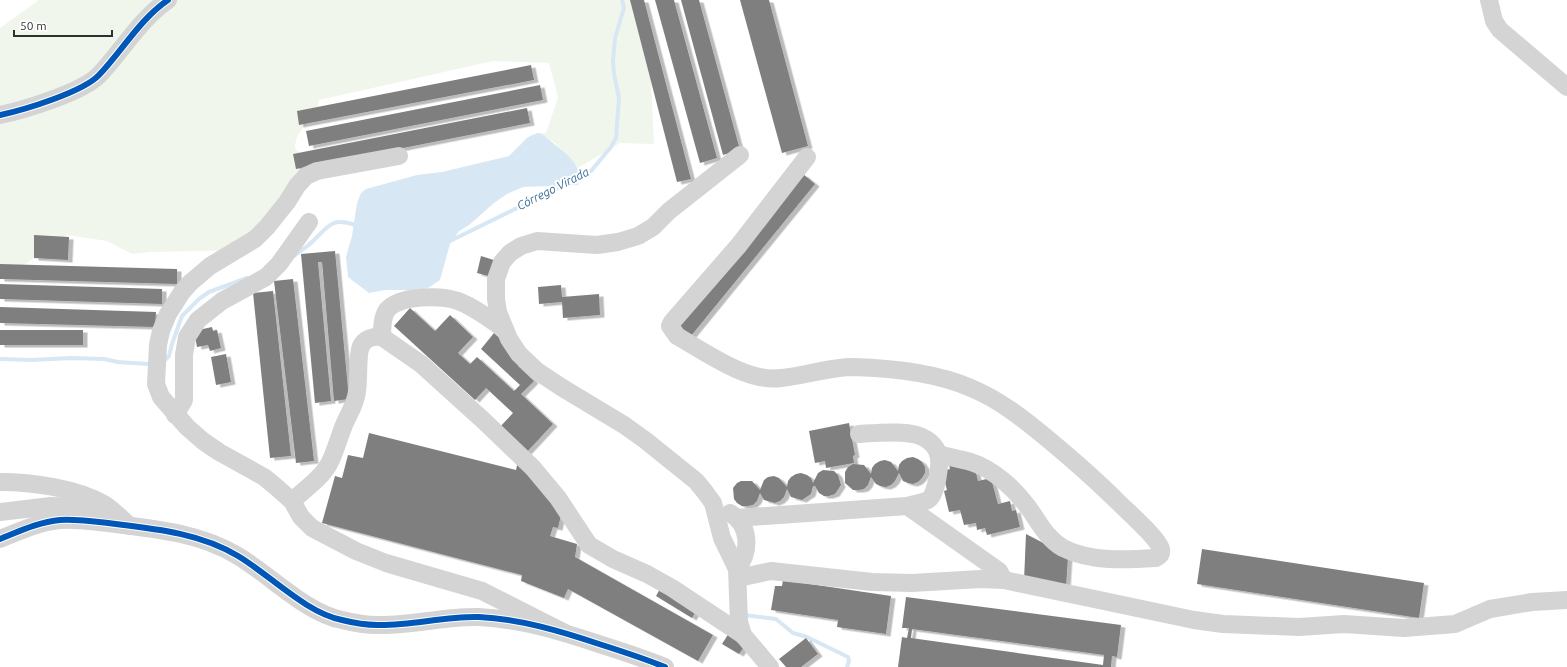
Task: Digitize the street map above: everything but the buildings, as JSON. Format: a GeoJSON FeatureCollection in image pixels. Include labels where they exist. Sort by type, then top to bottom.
{"type":"FeatureCollection","features":[{"type":"Feature","properties":{"kind":"street"},"geometry":{"type":"LineString","coordinates":[[0,115],[47,101],[79,89],[98,76],[141,25],[168,0]]}},
{"type":"Feature","properties":{"kind":"street"},"geometry":{"type":"LineString","coordinates":[[1489,0],[1494,21],[1500,30],[1567,87]]}},
{"type":"Feature","properties":{"kind":"street"},"geometry":{"type":"LineString","coordinates":[[740,155],[669,211],[653,227],[638,236],[618,242],[597,245],[537,241],[521,246],[510,253],[502,262],[496,279],[498,312],[504,329],[519,354],[537,371],[624,425],[645,440],[696,480],[713,503],[722,538],[737,573],[739,622],[743,635]]}},
{"type":"Feature","properties":{"kind":"street"},"geometry":{"type":"LineString","coordinates":[[399,156],[317,171],[306,176],[267,227],[255,239],[210,266],[190,283],[168,314],[161,331],[158,345],[156,384],[161,397],[175,415],[203,441],[219,452],[264,477],[292,501],[301,518],[312,528],[356,551],[386,564],[482,591],[565,633]]}},
{"type":"Feature","properties":{"kind":"street"},"geometry":{"type":"LineString","coordinates":[[807,157],[739,244],[672,322],[670,326],[677,336],[747,374],[762,378],[780,379],[850,367],[874,368],[926,375],[971,387],[990,397],[1026,421],[1085,470],[1148,533],[1160,548],[1160,556],[1156,558],[1127,560],[1095,558],[1075,553],[1062,547],[1049,537],[1020,497],[998,476],[972,462],[938,454]]}},
{"type":"Feature","properties":{"kind":"street"},"geometry":{"type":"LineString","coordinates":[[175,415],[184,400],[184,355],[187,337],[198,320],[222,301],[266,277],[279,264],[310,222]]}},
{"type":"Feature","properties":{"kind":"street"},"geometry":{"type":"LineString","coordinates":[[382,337],[386,311],[393,305],[426,297],[457,301],[471,307],[504,329]]}},
{"type":"Feature","properties":{"kind":"street"},"geometry":{"type":"LineString","coordinates":[[292,501],[317,480],[330,462],[344,424],[355,404],[361,345],[368,338],[375,336],[382,337],[421,364],[533,468],[558,498],[589,545],[613,559],[647,574],[672,588],[743,635],[770,667]]}},
{"type":"Feature","properties":{"kind":"street"},"geometry":{"type":"LineString","coordinates":[[738,518],[907,506],[928,500],[933,495],[938,472],[938,454],[933,445],[926,438],[912,434],[859,434]]}},
{"type":"Feature","properties":{"kind":"street"},"geometry":{"type":"LineString","coordinates":[[0,482],[41,486],[77,493],[104,505],[130,526]]}},
{"type":"Feature","properties":{"kind":"street"},"geometry":{"type":"LineString","coordinates":[[713,503],[738,518],[743,526],[746,536],[745,553],[737,573]]}},
{"type":"Feature","properties":{"kind":"street"},"geometry":{"type":"LineString","coordinates":[[0,512],[45,506],[80,507],[104,505]]}},
{"type":"Feature","properties":{"kind":"street"},"geometry":{"type":"LineString","coordinates":[[907,506],[999,571],[1004,580]]}},
{"type":"Feature","properties":{"kind":"street"},"geometry":{"type":"LineString","coordinates":[[0,539],[34,525],[60,520],[88,521],[130,526],[186,535],[214,544],[237,556],[301,600],[324,614],[340,620],[377,625],[449,618],[478,617],[509,620],[565,633],[665,667]]}},
{"type":"Feature","properties":{"kind":"street"},"geometry":{"type":"LineString","coordinates":[[737,573],[771,571],[872,582],[919,583],[980,578],[1004,580],[1186,618],[1223,624],[1299,627],[1344,624],[1404,628],[1454,624],[1490,609],[1532,602],[1567,600]]}},
{"type":"Feature","properties":{"kind":"shaded area"},"geometry":{"type":"Polygon","coordinates":[[[39,0],[641,0],[649,36],[654,144],[620,143],[578,168],[560,148],[548,138],[538,133],[546,133],[558,97],[549,63],[493,61],[319,100],[316,116],[299,133],[295,148],[313,169],[248,250],[150,252],[132,254],[107,241],[67,235],[17,270],[0,274],[0,28],[39,0]]]}},
{"type":"Feature","properties":{"kind":"water"},"geometry":{"type":"Polygon","coordinates":[[[538,133],[546,137],[563,151],[577,166],[579,172],[578,185],[523,187],[507,194],[494,203],[469,225],[459,231],[450,244],[440,280],[425,290],[385,290],[369,293],[348,277],[346,257],[352,236],[357,203],[361,193],[366,189],[417,175],[442,172],[509,156],[527,138],[538,133]]]}},
{"type":"Feature","properties":{"kind":"waterway","name":"Córrego Virada"},"geometry":{"type":"LineString","coordinates":[[576,179],[591,171],[611,147],[616,138],[619,98],[613,61],[615,38],[624,8],[622,0]]}},
{"type":"Feature","properties":{"kind":"waterway","name":"Córrego Virada"},"geometry":{"type":"LineString","coordinates":[[450,241],[566,184]]}},
{"type":"Feature","properties":{"kind":"waterway"},"geometry":{"type":"LineString","coordinates":[[294,256],[310,244],[331,224],[342,222],[358,226]]}},
{"type":"Feature","properties":{"kind":"waterway"},"geometry":{"type":"LineString","coordinates":[[163,362],[169,356],[182,316],[199,299],[209,292],[247,278]]}},
{"type":"Feature","properties":{"kind":"waterway"},"geometry":{"type":"LineString","coordinates":[[0,359],[104,359],[118,362],[148,364]]}},
{"type":"Feature","properties":{"kind":"waterway","name":"Córrego Virada"},"geometry":{"type":"LineString","coordinates":[[744,615],[776,619],[793,633],[807,637],[848,657],[849,661],[847,667]]}},
{"type":"Feature","properties":{"kind":"cycle path"},"geometry":{"type":"LineString","coordinates":[[0,115],[52,100],[80,88],[91,81],[99,75],[149,16],[168,0]]}},
{"type":"Feature","properties":{"kind":"cycle path"},"geometry":{"type":"LineString","coordinates":[[0,539],[37,525],[60,520],[88,521],[164,531],[210,542],[238,556],[315,610],[342,620],[369,625],[390,625],[466,617],[510,620],[540,626],[570,635],[665,667]]}}]}
